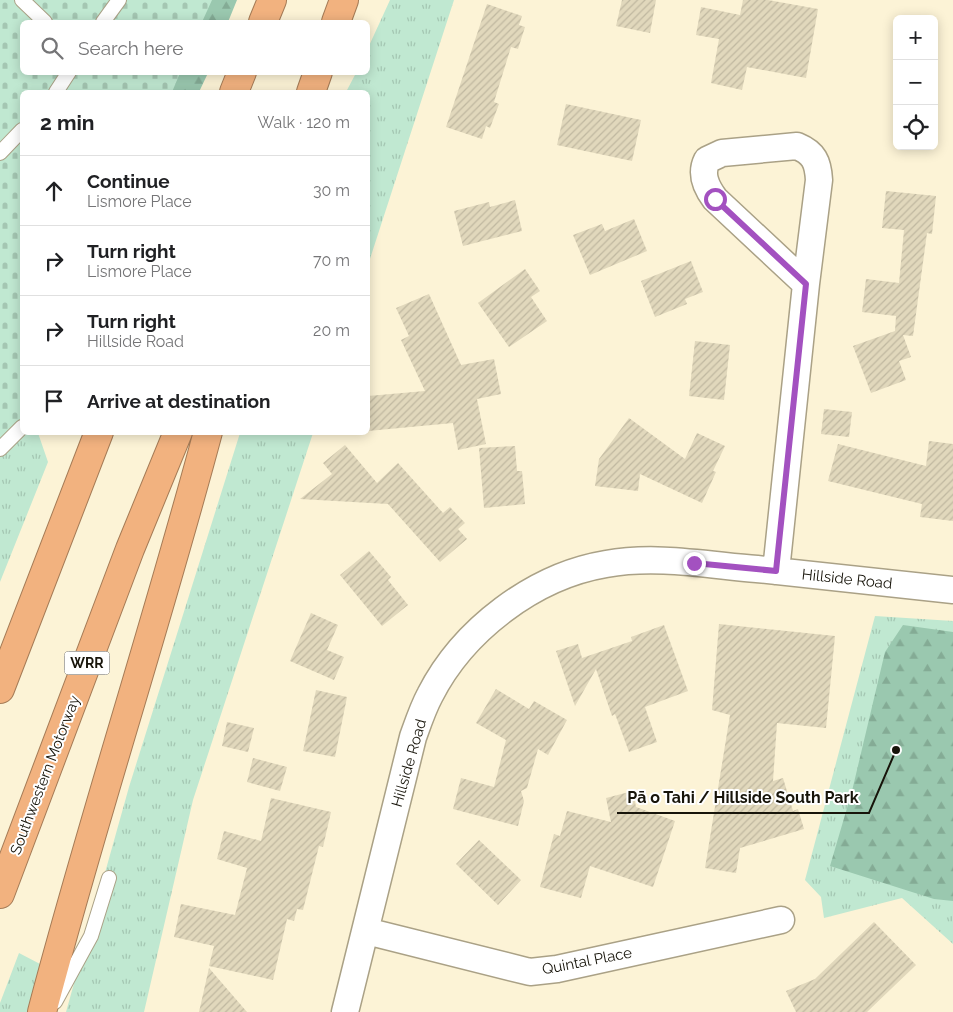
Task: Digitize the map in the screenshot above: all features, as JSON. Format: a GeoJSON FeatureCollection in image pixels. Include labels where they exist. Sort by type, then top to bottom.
{"type":"FeatureCollection","features":[{"type":"Feature","properties":{"kind":"highway"},"geometry":{"type":"LineString","coordinates":[[263,20],[272,0]]}},
{"type":"Feature","properties":{"kind":"highway"},"geometry":{"type":"LineString","coordinates":[[337,20],[344,0]]}},
{"type":"Feature","properties":{"kind":"highway"},"geometry":{"type":"LineString","coordinates":[[235,90],[241,75]]}},
{"type":"Feature","properties":{"kind":"highway"},"geometry":{"type":"LineString","coordinates":[[312,90],[317,75]]}},
{"type":"Feature","properties":{"kind":"highway"},"geometry":{"type":"LineString","coordinates":[[0,639],[91,435]]}},
{"type":"Feature","properties":{"kind":"highway"},"geometry":{"type":"LineString","coordinates":[[0,689],[98,435]]}},
{"type":"Feature","properties":{"kind":"highway","name":"Southwestern Motorway"},"geometry":{"type":"LineString","coordinates":[[0,894],[127,558],[177,435]]}},
{"type":"Feature","properties":{"kind":"highway"},"geometry":{"type":"LineString","coordinates":[[42,1012],[180,539],[207,435]]}},
{"type":"Feature","properties":{"kind":"street"},"geometry":{"type":"LineString","coordinates":[[776,571],[806,284],[819,180],[818,166],[814,156],[797,146],[722,153],[707,160],[703,168],[704,178],[708,189],[715,199],[806,284]]}},
{"type":"Feature","properties":{"kind":"street","name":"Hillside Road"},"geometry":{"type":"LineString","coordinates":[[345,1012],[413,737],[430,695],[450,662],[467,642],[488,621],[512,604],[548,583],[577,571],[606,564],[641,560],[694,563],[953,590]]}},
{"type":"Feature","properties":{"kind":"street","name":"Quintal Place"},"geometry":{"type":"LineString","coordinates":[[366,931],[530,972],[557,970],[781,920]]}},
{"type":"Feature","properties":{"kind":"lane"},"geometry":{"type":"LineString","coordinates":[[22,0],[43,20]]}},
{"type":"Feature","properties":{"kind":"lane"},"geometry":{"type":"LineString","coordinates":[[104,20],[119,0]]}},
{"type":"Feature","properties":{"kind":"lane"},"geometry":{"type":"LineString","coordinates":[[57,90],[67,75]]}},
{"type":"Feature","properties":{"kind":"lane"},"geometry":{"type":"LineString","coordinates":[[0,153],[20,132]]}},
{"type":"Feature","properties":{"kind":"lane"},"geometry":{"type":"LineString","coordinates":[[0,450],[20,429]]}},
{"type":"Feature","properties":{"kind":"lane"},"geometry":{"type":"LineString","coordinates":[[49,1012],[91,936],[109,878]]}},
{"type":"Feature","properties":{"kind":"green space"},"geometry":{"type":"Polygon","coordinates":[[[0,0],[212,0],[203,20],[20,20],[20,75],[179,75],[173,90],[20,90],[20,425],[0,443],[0,0]]]}},
{"type":"Feature","properties":{"kind":"green space"},"geometry":{"type":"Polygon","coordinates":[[[160,0],[237,0],[229,20],[151,20],[160,0]]]}},
{"type":"Feature","properties":{"kind":"green space"},"geometry":{"type":"Polygon","coordinates":[[[390,0],[454,0],[370,259],[370,90],[347,90],[355,75],[370,75],[370,44],[390,0]]]}},
{"type":"Feature","properties":{"kind":"green space"},"geometry":{"type":"Polygon","coordinates":[[[110,75],[207,75],[200,90],[99,90],[110,75]]]}},
{"type":"Feature","properties":{"kind":"green space"},"geometry":{"type":"Polygon","coordinates":[[[20,433],[20,435],[39,435],[48,462],[0,582],[0,443],[20,433]]]}},
{"type":"Feature","properties":{"kind":"green space"},"geometry":{"type":"Polygon","coordinates":[[[239,435],[312,435],[193,800],[144,1012],[66,1012],[129,787],[239,435]]]}},
{"type":"Feature","properties":{"kind":"green space"},"geometry":{"type":"Polygon","coordinates":[[[875,616],[953,621],[953,944],[902,898],[824,918],[821,897],[805,880],[875,616]]]}},
{"type":"Feature","properties":{"kind":"green space"},"geometry":{"type":"Polygon","coordinates":[[[903,625],[953,632],[953,901],[934,899],[830,866],[852,791],[885,652],[903,625]]]}},
{"type":"Feature","properties":{"kind":"green space"},"geometry":{"type":"Polygon","coordinates":[[[19,953],[42,965],[28,1012],[0,1012],[0,1003],[19,953]]]}},
{"type":"Feature","properties":{"kind":"building"},"geometry":{"type":"Polygon","coordinates":[[[622,0],[656,0],[650,33],[616,26],[622,0]]]}},
{"type":"Feature","properties":{"kind":"building"},"geometry":{"type":"Polygon","coordinates":[[[743,0],[768,0],[818,9],[806,78],[747,67],[742,90],[711,83],[719,39],[696,35],[701,7],[740,15],[743,0]]]}},
{"type":"Feature","properties":{"kind":"building"},"geometry":{"type":"Polygon","coordinates":[[[487,4],[522,16],[519,25],[525,27],[518,49],[511,47],[494,102],[499,104],[490,128],[486,126],[482,139],[446,127],[487,4]]]}},
{"type":"Feature","properties":{"kind":"building"},"geometry":{"type":"Polygon","coordinates":[[[566,104],[641,120],[632,161],[557,145],[566,104]]]}},
{"type":"Feature","properties":{"kind":"building"},"geometry":{"type":"Polygon","coordinates":[[[886,191],[936,196],[932,234],[927,233],[913,336],[903,335],[911,357],[899,361],[906,380],[871,393],[853,346],[895,331],[896,316],[862,312],[866,279],[899,283],[904,230],[882,228],[886,191]]]}},
{"type":"Feature","properties":{"kind":"building"},"geometry":{"type":"Polygon","coordinates":[[[515,200],[522,231],[463,246],[454,211],[489,202],[490,207],[515,200]]]}},
{"type":"Feature","properties":{"kind":"building"},"geometry":{"type":"Polygon","coordinates":[[[634,219],[647,251],[590,275],[573,235],[602,224],[605,231],[634,219]]]}},
{"type":"Feature","properties":{"kind":"building"},"geometry":{"type":"Polygon","coordinates":[[[691,261],[703,292],[685,299],[687,304],[655,317],[641,281],[691,261]]]}},
{"type":"Feature","properties":{"kind":"building"},"geometry":{"type":"Polygon","coordinates":[[[525,269],[540,291],[531,297],[547,321],[509,347],[478,303],[525,269]]]}},
{"type":"Feature","properties":{"kind":"building"},"geometry":{"type":"Polygon","coordinates":[[[429,294],[461,365],[494,359],[501,394],[477,399],[486,444],[458,450],[453,423],[370,431],[370,396],[425,391],[401,340],[409,336],[396,308],[429,294]]]}},
{"type":"Feature","properties":{"kind":"building"},"geometry":{"type":"Polygon","coordinates":[[[695,341],[730,345],[724,400],[689,396],[695,341]]]}},
{"type":"Feature","properties":{"kind":"building"},"geometry":{"type":"Polygon","coordinates":[[[824,409],[852,412],[849,437],[821,434],[824,409]]]}},
{"type":"Feature","properties":{"kind":"building"},"geometry":{"type":"Polygon","coordinates":[[[629,418],[685,459],[697,433],[725,446],[713,471],[716,472],[702,503],[640,474],[638,491],[595,486],[599,459],[629,418]]]}},
{"type":"Feature","properties":{"kind":"building"},"geometry":{"type":"Polygon","coordinates":[[[929,441],[953,444],[953,521],[920,517],[922,504],[828,481],[838,444],[926,466],[929,441]]]}},
{"type":"Feature","properties":{"kind":"building"},"geometry":{"type":"Polygon","coordinates":[[[345,445],[377,483],[398,463],[443,513],[450,507],[465,523],[458,529],[467,539],[440,562],[388,504],[300,499],[332,474],[323,463],[345,445]]]}},
{"type":"Feature","properties":{"kind":"building"},"geometry":{"type":"Polygon","coordinates":[[[515,446],[517,471],[522,471],[525,504],[484,508],[479,448],[515,446]]]}},
{"type":"Feature","properties":{"kind":"building"},"geometry":{"type":"Polygon","coordinates":[[[369,551],[391,577],[388,580],[408,605],[382,626],[340,575],[369,551]]]}},
{"type":"Feature","properties":{"kind":"building"},"geometry":{"type":"Polygon","coordinates":[[[311,613],[338,625],[327,650],[344,657],[334,680],[290,661],[311,613]]]}},
{"type":"Feature","properties":{"kind":"building"},"geometry":{"type":"Polygon","coordinates":[[[719,624],[835,636],[826,728],[777,723],[773,781],[783,778],[793,811],[798,809],[804,829],[740,848],[736,873],[705,868],[730,715],[712,710],[719,624]]]}},
{"type":"Feature","properties":{"kind":"building"},"geometry":{"type":"Polygon","coordinates":[[[664,625],[688,691],[645,707],[657,742],[629,752],[615,714],[612,716],[596,669],[575,706],[556,651],[578,644],[582,658],[632,641],[631,637],[664,625]]]}},
{"type":"Feature","properties":{"kind":"building"},"geometry":{"type":"Polygon","coordinates":[[[496,689],[529,709],[534,701],[567,720],[548,755],[538,749],[527,788],[521,791],[524,801],[518,826],[453,809],[461,778],[494,787],[506,740],[476,723],[496,689]]]}},
{"type":"Feature","properties":{"kind":"building"},"geometry":{"type":"Polygon","coordinates":[[[316,690],[347,697],[335,757],[303,751],[316,690]]]}},
{"type":"Feature","properties":{"kind":"building"},"geometry":{"type":"Polygon","coordinates":[[[227,722],[254,728],[248,752],[222,746],[227,722]]]}},
{"type":"Feature","properties":{"kind":"building"},"geometry":{"type":"Polygon","coordinates":[[[253,758],[287,767],[280,791],[247,782],[253,758]]]}},
{"type":"Feature","properties":{"kind":"building"},"geometry":{"type":"Polygon","coordinates":[[[633,791],[636,807],[675,821],[653,887],[590,866],[581,898],[540,887],[554,834],[560,836],[567,811],[611,822],[606,798],[633,791]]]}},
{"type":"Feature","properties":{"kind":"building"},"geometry":{"type":"Polygon","coordinates":[[[271,798],[331,812],[323,847],[319,846],[303,910],[297,909],[294,921],[287,919],[273,980],[209,966],[214,946],[174,937],[181,904],[235,915],[247,868],[217,859],[224,831],[261,841],[271,798]]]}},
{"type":"Feature","properties":{"kind":"building"},"geometry":{"type":"Polygon","coordinates":[[[479,840],[521,880],[498,905],[456,864],[479,840]]]}},
{"type":"Feature","properties":{"kind":"building"},"geometry":{"type":"Polygon","coordinates":[[[874,922],[916,965],[867,1012],[796,1012],[786,991],[815,979],[874,922]]]}},
{"type":"Feature","properties":{"kind":"building"},"geometry":{"type":"Polygon","coordinates":[[[209,968],[247,1012],[199,1012],[209,968]]]}},
{"type":"Feature","properties":{"kind":"place","name":"Pā o Tahi / Hillside South Park"},"geometry":{"type":"Point","coordinates":[896,750]}},
{"type":"Feature","properties":{"kind":"route"},"geometry":{"type":"LineString","coordinates":[[694,563],[776,571],[806,284],[715,199]]}}]}
